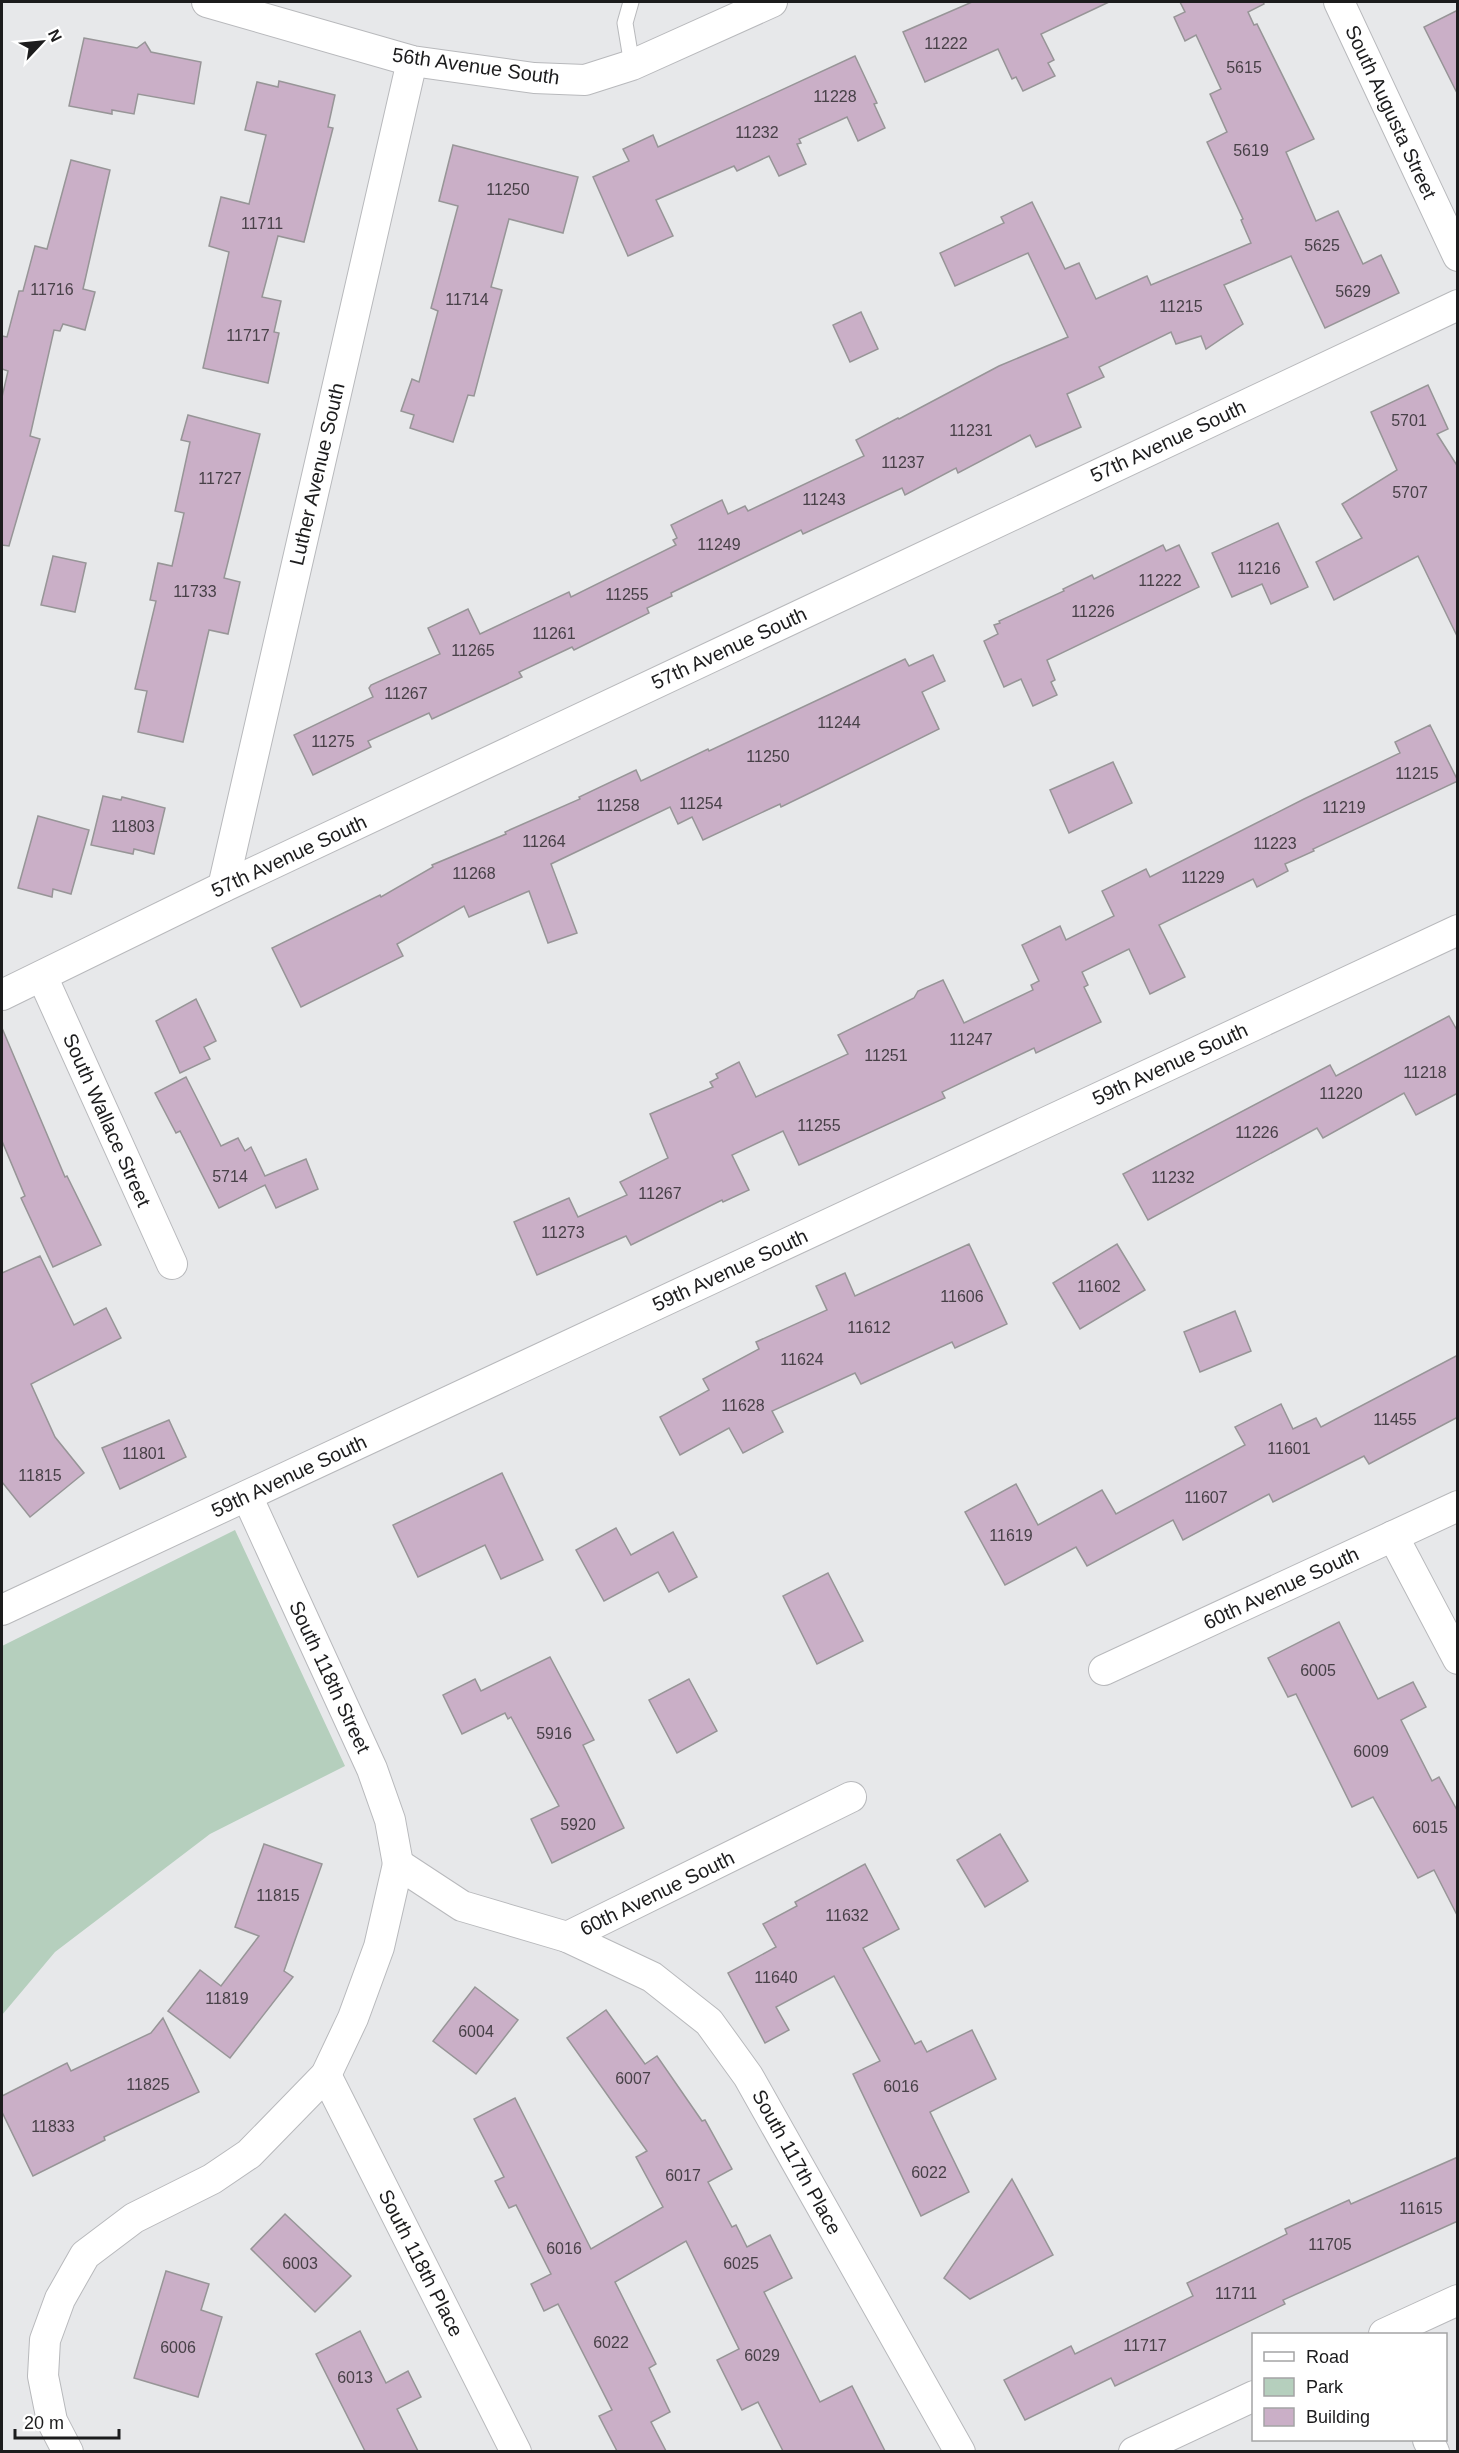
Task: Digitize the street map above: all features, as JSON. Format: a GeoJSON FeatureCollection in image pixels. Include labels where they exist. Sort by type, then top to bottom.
{"type":"FeatureCollection","features":[{"type":"Feature","properties":{"kind":"street","name":"56th Avenue South"},"geometry":{"type":"LineString","coordinates":[[207,2],[412,61],[534,78],[585,80],[632,66],[772,2]]}},
{"type":"Feature","properties":{"kind":"street","name":"South Augusta Street"},"geometry":{"type":"LineString","coordinates":[[1340,2],[1458,256]]}},
{"type":"Feature","properties":{"kind":"street","name":"Luther Avenue South"},"geometry":{"type":"LineString","coordinates":[[223,887],[412,61]]}},
{"type":"Feature","properties":{"kind":"street","name":"57th Avenue South"},"geometry":{"type":"LineString","coordinates":[[2,995],[223,887],[1458,305]]}},
{"type":"Feature","properties":{"kind":"street","name":"59th Avenue South"},"geometry":{"type":"LineString","coordinates":[[2,1610],[1458,930]]}},
{"type":"Feature","properties":{"kind":"street","name":"South Wallace Street"},"geometry":{"type":"LineString","coordinates":[[42,976],[172,1264]]}},
{"type":"Feature","properties":{"kind":"street","name":"South 118th Street"},"geometry":{"type":"LineString","coordinates":[[247,1496],[372,1769],[390,1820],[398,1864]]}},
{"type":"Feature","properties":{"kind":"street","name":"60th Avenue South"},"geometry":{"type":"LineString","coordinates":[[1104,1670],[1458,1506]]}},
{"type":"Feature","properties":{"kind":"street"},"geometry":{"type":"LineString","coordinates":[[1393,1536],[1458,1659]]}},
{"type":"Feature","properties":{"kind":"street","name":"60th Avenue South"},"geometry":{"type":"LineString","coordinates":[[398,1864],[462,1906],[567,1937],[850,1797]]}},
{"type":"Feature","properties":{"kind":"street"},"geometry":{"type":"LineString","coordinates":[[68,2451],[52,2421],[43,2376],[45,2340],[60,2299],[85,2256],[134,2218],[212,2180],[249,2154],[326,2075],[353,2018],[379,1947],[398,1864]]}},
{"type":"Feature","properties":{"kind":"street","name":"South 117th Place"},"geometry":{"type":"LineString","coordinates":[[567,1937],[652,1977],[709,2022],[748,2076],[960,2451]]}},
{"type":"Feature","properties":{"kind":"street","name":"South 118th Place"},"geometry":{"type":"LineString","coordinates":[[326,2075],[516,2451]]}},
{"type":"Feature","properties":{"kind":"street"},"geometry":{"type":"LineString","coordinates":[[1386,2333],[1458,2300]]}},
{"type":"Feature","properties":{"kind":"street"},"geometry":{"type":"LineString","coordinates":[[1134,2451],[1252,2397]]}},
{"type":"Feature","properties":{"kind":"lane"},"geometry":{"type":"LineString","coordinates":[[631,2],[626,23],[632,66]]}},
{"type":"Feature","properties":{"kind":"green space"},"geometry":{"type":"Polygon","coordinates":[[[235,1530],[345,1766],[210,1834],[55,1952],[2,2015],[2,1646],[235,1530]]]}},
{"type":"Feature","properties":{"kind":"building"},"geometry":{"type":"Polygon","coordinates":[[[972,2],[1109,2],[1041,34],[1054,60],[1048,63],[1055,76],[1023,91],[1016,77],[1012,79],[998,49],[925,82],[903,32],[972,2]]]}},
{"type":"Feature","properties":{"kind":"building"},"geometry":{"type":"Polygon","coordinates":[[[1180,2],[1263,2],[1264,4],[1248,12],[1254,25],[1257,24],[1314,139],[1286,152],[1316,221],[1338,211],[1363,264],[1381,255],[1399,293],[1325,328],[1291,256],[1224,285],[1243,324],[1206,349],[1201,336],[1176,344],[1171,332],[1099,367],[1104,377],[1067,394],[1081,427],[1036,447],[1030,435],[958,473],[956,468],[905,495],[902,488],[803,534],[801,530],[671,593],[672,596],[647,608],[649,613],[574,650],[572,647],[519,672],[522,677],[432,719],[429,713],[368,741],[371,747],[313,775],[294,735],[373,697],[369,688],[371,685],[440,654],[428,628],[468,609],[480,634],[569,592],[571,597],[676,545],[673,540],[677,538],[671,525],[722,500],[728,514],[745,506],[748,511],[864,456],[856,440],[999,366],[1068,337],[1028,253],[955,286],[940,253],[1004,223],[1001,217],[1032,202],[1065,269],[1079,263],[1096,299],[1147,276],[1151,285],[1251,243],[1241,220],[1243,219],[1207,142],[1227,132],[1210,94],[1221,89],[1196,35],[1185,41],[1174,17],[1185,12],[1180,2]]]}},
{"type":"Feature","properties":{"kind":"building"},"geometry":{"type":"Polygon","coordinates":[[[1458,10],[1458,95],[1424,27],[1458,10]]]}},
{"type":"Feature","properties":{"kind":"building"},"geometry":{"type":"Polygon","coordinates":[[[84,38],[137,48],[145,42],[151,52],[201,62],[194,104],[138,94],[134,114],[112,110],[112,114],[69,106],[84,38]]]}},
{"type":"Feature","properties":{"kind":"building"},"geometry":{"type":"Polygon","coordinates":[[[855,56],[877,103],[874,104],[885,128],[858,141],[847,117],[799,139],[801,143],[797,144],[806,164],[779,176],[769,156],[737,171],[734,166],[656,200],[673,236],[628,256],[593,177],[629,161],[623,149],[653,135],[658,147],[855,56]]]}},
{"type":"Feature","properties":{"kind":"building"},"geometry":{"type":"Polygon","coordinates":[[[279,81],[335,95],[328,127],[333,128],[304,242],[278,236],[262,297],[281,301],[274,332],[279,333],[268,383],[203,368],[229,252],[209,246],[221,197],[249,204],[266,135],[245,130],[257,82],[278,87],[279,81]]]}},
{"type":"Feature","properties":{"kind":"building"},"geometry":{"type":"Polygon","coordinates":[[[453,145],[578,177],[563,233],[509,219],[491,287],[502,290],[474,396],[468,395],[453,442],[410,428],[414,415],[401,411],[412,379],[419,382],[438,311],[431,308],[458,206],[439,201],[453,145]]]}},
{"type":"Feature","properties":{"kind":"building"},"geometry":{"type":"Polygon","coordinates":[[[71,160],[110,170],[83,289],[95,292],[85,330],[63,324],[60,331],[54,330],[30,436],[40,439],[9,546],[2,545],[2,397],[8,371],[2,369],[2,336],[7,337],[19,291],[23,291],[35,246],[47,249],[71,160]]]}},
{"type":"Feature","properties":{"kind":"building"},"geometry":{"type":"Polygon","coordinates":[[[861,312],[878,349],[850,362],[833,325],[861,312]]]}},
{"type":"Feature","properties":{"kind":"building"},"geometry":{"type":"Polygon","coordinates":[[[1428,385],[1448,429],[1437,434],[1458,467],[1458,638],[1418,556],[1334,600],[1316,562],[1362,538],[1342,504],[1397,470],[1371,412],[1428,385]]]}},
{"type":"Feature","properties":{"kind":"building"},"geometry":{"type":"Polygon","coordinates":[[[188,415],[260,434],[224,578],[240,582],[228,634],[209,630],[183,742],[138,732],[147,691],[135,689],[156,601],[150,600],[158,563],[172,566],[184,513],[175,511],[190,442],[181,440],[188,415]]]}},
{"type":"Feature","properties":{"kind":"building"},"geometry":{"type":"Polygon","coordinates":[[[1278,523],[1308,587],[1271,604],[1262,584],[1232,597],[1212,553],[1278,523]]]}},
{"type":"Feature","properties":{"kind":"building"},"geometry":{"type":"Polygon","coordinates":[[[1163,545],[1166,551],[1179,545],[1199,587],[1047,660],[1055,680],[1051,682],[1057,695],[1033,706],[1021,679],[1004,687],[984,641],[998,634],[994,625],[1092,575],[1094,579],[1163,545]]]}},
{"type":"Feature","properties":{"kind":"building"},"geometry":{"type":"Polygon","coordinates":[[[53,556],[86,563],[75,612],[41,605],[53,556]]]}},
{"type":"Feature","properties":{"kind":"building"},"geometry":{"type":"Polygon","coordinates":[[[933,655],[945,681],[922,692],[939,729],[781,807],[780,804],[703,840],[692,817],[678,824],[670,807],[551,864],[577,933],[548,943],[529,891],[469,917],[464,906],[397,944],[403,956],[301,1007],[272,948],[380,895],[381,897],[433,867],[432,865],[506,834],[505,832],[580,799],[579,797],[636,770],[641,781],[905,659],[909,666],[933,655]]]}},
{"type":"Feature","properties":{"kind":"building"},"geometry":{"type":"Polygon","coordinates":[[[1430,725],[1458,781],[1313,849],[1314,851],[1285,864],[1288,871],[1257,887],[1253,879],[1159,925],[1185,977],[1150,994],[1129,949],[1082,972],[1088,985],[1084,987],[1101,1022],[1036,1053],[1034,1048],[942,1092],[945,1098],[799,1165],[783,1131],[732,1155],[749,1190],[723,1202],[722,1200],[631,1245],[626,1236],[537,1275],[514,1222],[569,1198],[578,1217],[627,1195],[620,1182],[668,1158],[650,1114],[713,1087],[710,1082],[718,1078],[716,1074],[739,1062],[756,1097],[848,1054],[838,1035],[914,998],[918,991],[943,980],[964,1023],[1033,990],[1031,985],[1039,981],[1022,945],[1060,926],[1066,940],[1114,916],[1102,891],[1146,869],[1150,877],[1400,753],[1395,742],[1430,725]]]}},
{"type":"Feature","properties":{"kind":"building"},"geometry":{"type":"Polygon","coordinates":[[[1113,762],[1132,803],[1069,833],[1050,790],[1113,762]]]}},
{"type":"Feature","properties":{"kind":"building"},"geometry":{"type":"Polygon","coordinates":[[[103,796],[121,800],[122,797],[165,808],[154,854],[134,849],[133,854],[91,845],[103,796]]]}},
{"type":"Feature","properties":{"kind":"building"},"geometry":{"type":"Polygon","coordinates":[[[38,816],[89,830],[71,894],[53,889],[52,897],[18,888],[38,816]]]}},
{"type":"Feature","properties":{"kind":"building"},"geometry":{"type":"Polygon","coordinates":[[[196,999],[216,1041],[204,1047],[210,1059],[180,1073],[156,1021],[196,999]]]}},
{"type":"Feature","properties":{"kind":"building"},"geometry":{"type":"Polygon","coordinates":[[[1449,1016],[1458,1032],[1458,1093],[1416,1115],[1404,1093],[1323,1138],[1317,1128],[1148,1220],[1123,1174],[1330,1065],[1336,1076],[1449,1016]]]}},
{"type":"Feature","properties":{"kind":"building"},"geometry":{"type":"Polygon","coordinates":[[[2,1028],[65,1177],[67,1176],[101,1245],[53,1267],[21,1198],[25,1196],[2,1141],[2,1028]]]}},
{"type":"Feature","properties":{"kind":"building"},"geometry":{"type":"Polygon","coordinates":[[[186,1077],[221,1146],[238,1138],[245,1151],[251,1147],[265,1176],[306,1159],[318,1189],[276,1208],[265,1185],[219,1208],[180,1131],[176,1133],[155,1093],[186,1077]]]}},
{"type":"Feature","properties":{"kind":"building"},"geometry":{"type":"Polygon","coordinates":[[[969,1244],[1007,1324],[955,1348],[952,1342],[861,1384],[855,1373],[772,1411],[783,1432],[743,1453],[729,1428],[680,1455],[660,1417],[709,1390],[703,1379],[759,1349],[756,1342],[827,1310],[816,1286],[845,1273],[855,1296],[969,1244]]]}},
{"type":"Feature","properties":{"kind":"building"},"geometry":{"type":"Polygon","coordinates":[[[1117,1244],[1145,1290],[1080,1329],[1053,1283],[1117,1244]]]}},
{"type":"Feature","properties":{"kind":"building"},"geometry":{"type":"Polygon","coordinates":[[[40,1256],[74,1325],[106,1308],[121,1338],[31,1384],[55,1437],[84,1473],[30,1517],[2,1482],[2,1273],[40,1256]]]}},
{"type":"Feature","properties":{"kind":"building"},"geometry":{"type":"Polygon","coordinates":[[[1235,1311],[1251,1351],[1200,1372],[1184,1332],[1235,1311]]]}},
{"type":"Feature","properties":{"kind":"building"},"geometry":{"type":"Polygon","coordinates":[[[1458,1355],[1458,1417],[1369,1464],[1364,1456],[1273,1502],[1269,1494],[1183,1540],[1173,1520],[1087,1566],[1076,1547],[1005,1585],[965,1512],[1016,1484],[1038,1525],[1102,1490],[1116,1514],[1245,1445],[1235,1427],[1281,1404],[1293,1429],[1316,1418],[1321,1427],[1458,1355]]]}},
{"type":"Feature","properties":{"kind":"building"},"geometry":{"type":"Polygon","coordinates":[[[169,1420],[186,1457],[120,1489],[102,1448],[169,1420]]]}},
{"type":"Feature","properties":{"kind":"building"},"geometry":{"type":"Polygon","coordinates":[[[502,1473],[543,1560],[501,1579],[485,1545],[418,1577],[393,1525],[502,1473]]]}},
{"type":"Feature","properties":{"kind":"building"},"geometry":{"type":"Polygon","coordinates":[[[616,1528],[631,1555],[673,1532],[697,1577],[669,1592],[658,1572],[604,1601],[576,1550],[616,1528]]]}},
{"type":"Feature","properties":{"kind":"building"},"geometry":{"type":"Polygon","coordinates":[[[828,1573],[863,1641],[817,1664],[783,1596],[828,1573]]]}},
{"type":"Feature","properties":{"kind":"building"},"geometry":{"type":"Polygon","coordinates":[[[1339,1622],[1378,1699],[1413,1682],[1426,1707],[1401,1720],[1432,1781],[1439,1777],[1458,1812],[1458,1917],[1434,1870],[1418,1878],[1373,1797],[1352,1807],[1296,1694],[1288,1697],[1268,1658],[1339,1622]]]}},
{"type":"Feature","properties":{"kind":"building"},"geometry":{"type":"Polygon","coordinates":[[[550,1657],[594,1740],[583,1745],[624,1828],[552,1863],[531,1819],[559,1806],[511,1717],[508,1719],[505,1713],[462,1734],[443,1695],[475,1679],[481,1691],[550,1657]]]}},
{"type":"Feature","properties":{"kind":"building"},"geometry":{"type":"Polygon","coordinates":[[[689,1679],[717,1731],[677,1753],[649,1700],[689,1679]]]}},
{"type":"Feature","properties":{"kind":"building"},"geometry":{"type":"Polygon","coordinates":[[[1000,1834],[1028,1881],[985,1907],[957,1860],[1000,1834]]]}},
{"type":"Feature","properties":{"kind":"building"},"geometry":{"type":"Polygon","coordinates":[[[264,1844],[322,1864],[284,1971],[293,1977],[230,2058],[168,2011],[200,1970],[221,1986],[259,1936],[235,1927],[264,1844]]]}},
{"type":"Feature","properties":{"kind":"building"},"geometry":{"type":"Polygon","coordinates":[[[865,1864],[899,1929],[863,1948],[915,2044],[921,2041],[927,2052],[972,2030],[996,2079],[930,2112],[969,2192],[921,2216],[853,2074],[880,2061],[834,1976],[776,2007],[789,2030],[765,2043],[728,1973],[776,1947],[763,1924],[797,1906],[795,1902],[865,1864]]]}},
{"type":"Feature","properties":{"kind":"building"},"geometry":{"type":"Polygon","coordinates":[[[475,1987],[518,2020],[476,2074],[433,2041],[475,1987]]]}},
{"type":"Feature","properties":{"kind":"building"},"geometry":{"type":"Polygon","coordinates":[[[606,2010],[645,2064],[657,2056],[702,2121],[705,2120],[732,2169],[708,2182],[732,2227],[736,2225],[747,2247],[770,2235],[792,2278],[764,2292],[820,2402],[852,2386],[885,2451],[783,2451],[758,2402],[742,2410],[717,2360],[739,2349],[686,2241],[615,2282],[656,2364],[649,2368],[670,2412],[651,2422],[666,2451],[617,2451],[599,2416],[612,2410],[558,2304],[544,2311],[531,2284],[551,2274],[516,2205],[509,2208],[495,2181],[504,2177],[474,2119],[515,2098],[591,2249],[663,2207],[636,2157],[647,2151],[567,2038],[606,2010]]]}},
{"type":"Feature","properties":{"kind":"building"},"geometry":{"type":"Polygon","coordinates":[[[163,2018],[199,2092],[104,2137],[105,2140],[33,2176],[2,2112],[2,2096],[67,2063],[71,2071],[151,2033],[163,2018]]]}},
{"type":"Feature","properties":{"kind":"building"},"geometry":{"type":"Polygon","coordinates":[[[1458,2157],[1458,2221],[1283,2300],[1285,2304],[1115,2386],[1111,2378],[1025,2420],[1004,2380],[1071,2346],[1075,2354],[1193,2296],[1187,2283],[1287,2234],[1285,2229],[1349,2200],[1351,2204],[1458,2157]]]}},
{"type":"Feature","properties":{"kind":"building"},"geometry":{"type":"Polygon","coordinates":[[[1012,2179],[1053,2255],[970,2299],[944,2278],[1012,2179]]]}},
{"type":"Feature","properties":{"kind":"building"},"geometry":{"type":"Polygon","coordinates":[[[285,2214],[351,2276],[315,2312],[251,2249],[285,2214]]]}},
{"type":"Feature","properties":{"kind":"building"},"geometry":{"type":"Polygon","coordinates":[[[166,2271],[209,2284],[201,2310],[222,2317],[198,2397],[134,2378],[166,2271]]]}},
{"type":"Feature","properties":{"kind":"building"},"geometry":{"type":"Polygon","coordinates":[[[360,2331],[386,2383],[408,2371],[421,2397],[397,2409],[418,2451],[365,2451],[316,2354],[360,2331]]]}}]}
